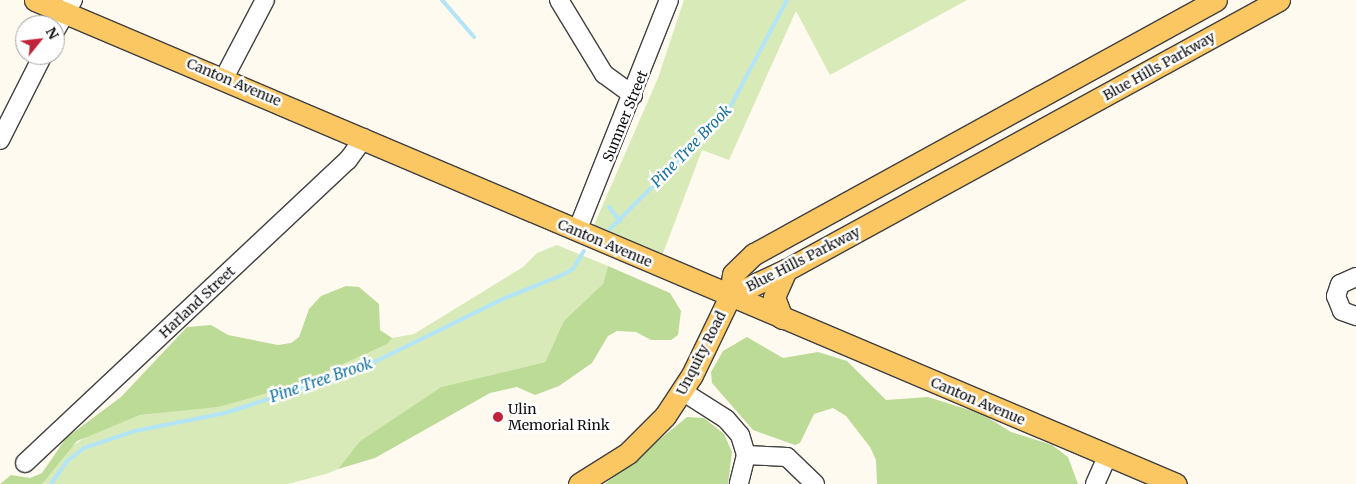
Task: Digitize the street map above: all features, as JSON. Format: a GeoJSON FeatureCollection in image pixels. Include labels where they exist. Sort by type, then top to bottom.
{"type":"FeatureCollection","features":[{"type":"Feature","properties":{"kind":"main road","name":"Canton Avenue"},"geometry":{"type":"LineString","coordinates":[[35,0],[64,14],[224,78],[577,231],[1176,484]]}},
{"type":"Feature","properties":{"kind":"main road","name":"Blue Hills Parkway"},"geometry":{"type":"LineString","coordinates":[[730,296],[733,274],[764,248],[1216,0]]}},
{"type":"Feature","properties":{"kind":"main road","name":"Blue Hills Parkway"},"geometry":{"type":"LineString","coordinates":[[730,296],[786,270],[1267,3]]}},
{"type":"Feature","properties":{"kind":"main road"},"geometry":{"type":"LineString","coordinates":[[764,248],[762,261],[767,268],[786,270],[774,297],[782,318]]}},
{"type":"Feature","properties":{"kind":"main road","name":"Unquity Road"},"geometry":{"type":"LineString","coordinates":[[580,484],[639,443],[682,391],[730,296]]}},
{"type":"Feature","properties":{"kind":"street"},"geometry":{"type":"LineString","coordinates":[[224,78],[265,0]]}},
{"type":"Feature","properties":{"kind":"street"},"geometry":{"type":"LineString","coordinates":[[559,0],[604,74],[633,95]]}},
{"type":"Feature","properties":{"kind":"street","name":"Sumner Street"},"geometry":{"type":"LineString","coordinates":[[577,231],[633,95],[668,0]]}},
{"type":"Feature","properties":{"kind":"street"},"geometry":{"type":"LineString","coordinates":[[0,140],[38,65]]}},
{"type":"Feature","properties":{"kind":"street","name":"Harland Street"},"geometry":{"type":"LineString","coordinates":[[25,463],[348,160],[364,138]]}},
{"type":"Feature","properties":{"kind":"street"},"geometry":{"type":"LineString","coordinates":[[1356,277],[1343,281],[1336,296],[1342,311],[1356,316]]}},
{"type":"Feature","properties":{"kind":"street"},"geometry":{"type":"LineString","coordinates":[[682,391],[731,424],[746,455],[740,484]]}},
{"type":"Feature","properties":{"kind":"street"},"geometry":{"type":"LineString","coordinates":[[746,455],[787,457],[815,484]]}},
{"type":"Feature","properties":{"kind":"street"},"geometry":{"type":"LineString","coordinates":[[1095,484],[1108,456]]}},
{"type":"Feature","properties":{"kind":"green space"},"geometry":{"type":"Polygon","coordinates":[[[684,0],[967,0],[830,75],[796,11],[729,160],[702,150],[662,256],[594,225],[658,78],[684,0]]]}},
{"type":"Feature","properties":{"kind":"green space"},"geometry":{"type":"Polygon","coordinates":[[[557,245],[608,266],[603,284],[555,340],[545,362],[441,387],[360,441],[338,469],[288,484],[42,484],[67,450],[87,436],[140,415],[193,409],[314,377],[392,338],[414,334],[523,267],[537,253],[557,245]]]}},
{"type":"Feature","properties":{"kind":"green space"},"geometry":{"type":"Polygon","coordinates":[[[608,266],[670,293],[681,311],[678,335],[671,340],[651,340],[636,332],[617,331],[608,336],[592,363],[559,386],[535,395],[517,387],[490,393],[375,458],[338,469],[360,441],[441,387],[545,362],[564,321],[603,284],[608,266]]]}},
{"type":"Feature","properties":{"kind":"green space"},"geometry":{"type":"Polygon","coordinates":[[[346,286],[359,287],[379,304],[380,330],[392,338],[387,344],[314,377],[251,398],[217,407],[140,415],[77,441],[42,484],[0,484],[11,475],[30,478],[42,473],[66,438],[121,397],[187,327],[211,325],[228,335],[278,345],[291,343],[299,337],[309,309],[321,296],[346,286]]]}},
{"type":"Feature","properties":{"kind":"green space"},"geometry":{"type":"Polygon","coordinates":[[[747,337],[783,358],[818,352],[847,361],[886,400],[928,397],[982,414],[1011,432],[1052,445],[1068,457],[1078,484],[877,484],[876,460],[870,447],[846,416],[833,408],[814,414],[800,443],[795,445],[753,430],[712,383],[711,372],[723,351],[747,337]]]}},
{"type":"Feature","properties":{"kind":"green space"},"geometry":{"type":"Polygon","coordinates":[[[687,417],[704,418],[724,434],[732,452],[728,484],[605,484],[687,417]]]}},
{"type":"Feature","properties":{"kind":"waterway"},"geometry":{"type":"LineString","coordinates":[[442,0],[474,37]]}},
{"type":"Feature","properties":{"kind":"waterway","name":"Pine Tree Brook"},"geometry":{"type":"LineString","coordinates":[[610,229],[728,111],[787,0]]}},
{"type":"Feature","properties":{"kind":"waterway"},"geometry":{"type":"LineString","coordinates":[[609,207],[620,221]]}},
{"type":"Feature","properties":{"kind":"waterway","name":"Pine Tree Brook"},"geometry":{"type":"LineString","coordinates":[[51,484],[67,461],[84,448],[135,431],[225,413],[356,371],[503,299],[560,276],[573,269],[584,251]]}},
{"type":"Feature","properties":{"kind":"place","name":"Ulin Memorial Rink"},"geometry":{"type":"Point","coordinates":[498,417]}}]}
